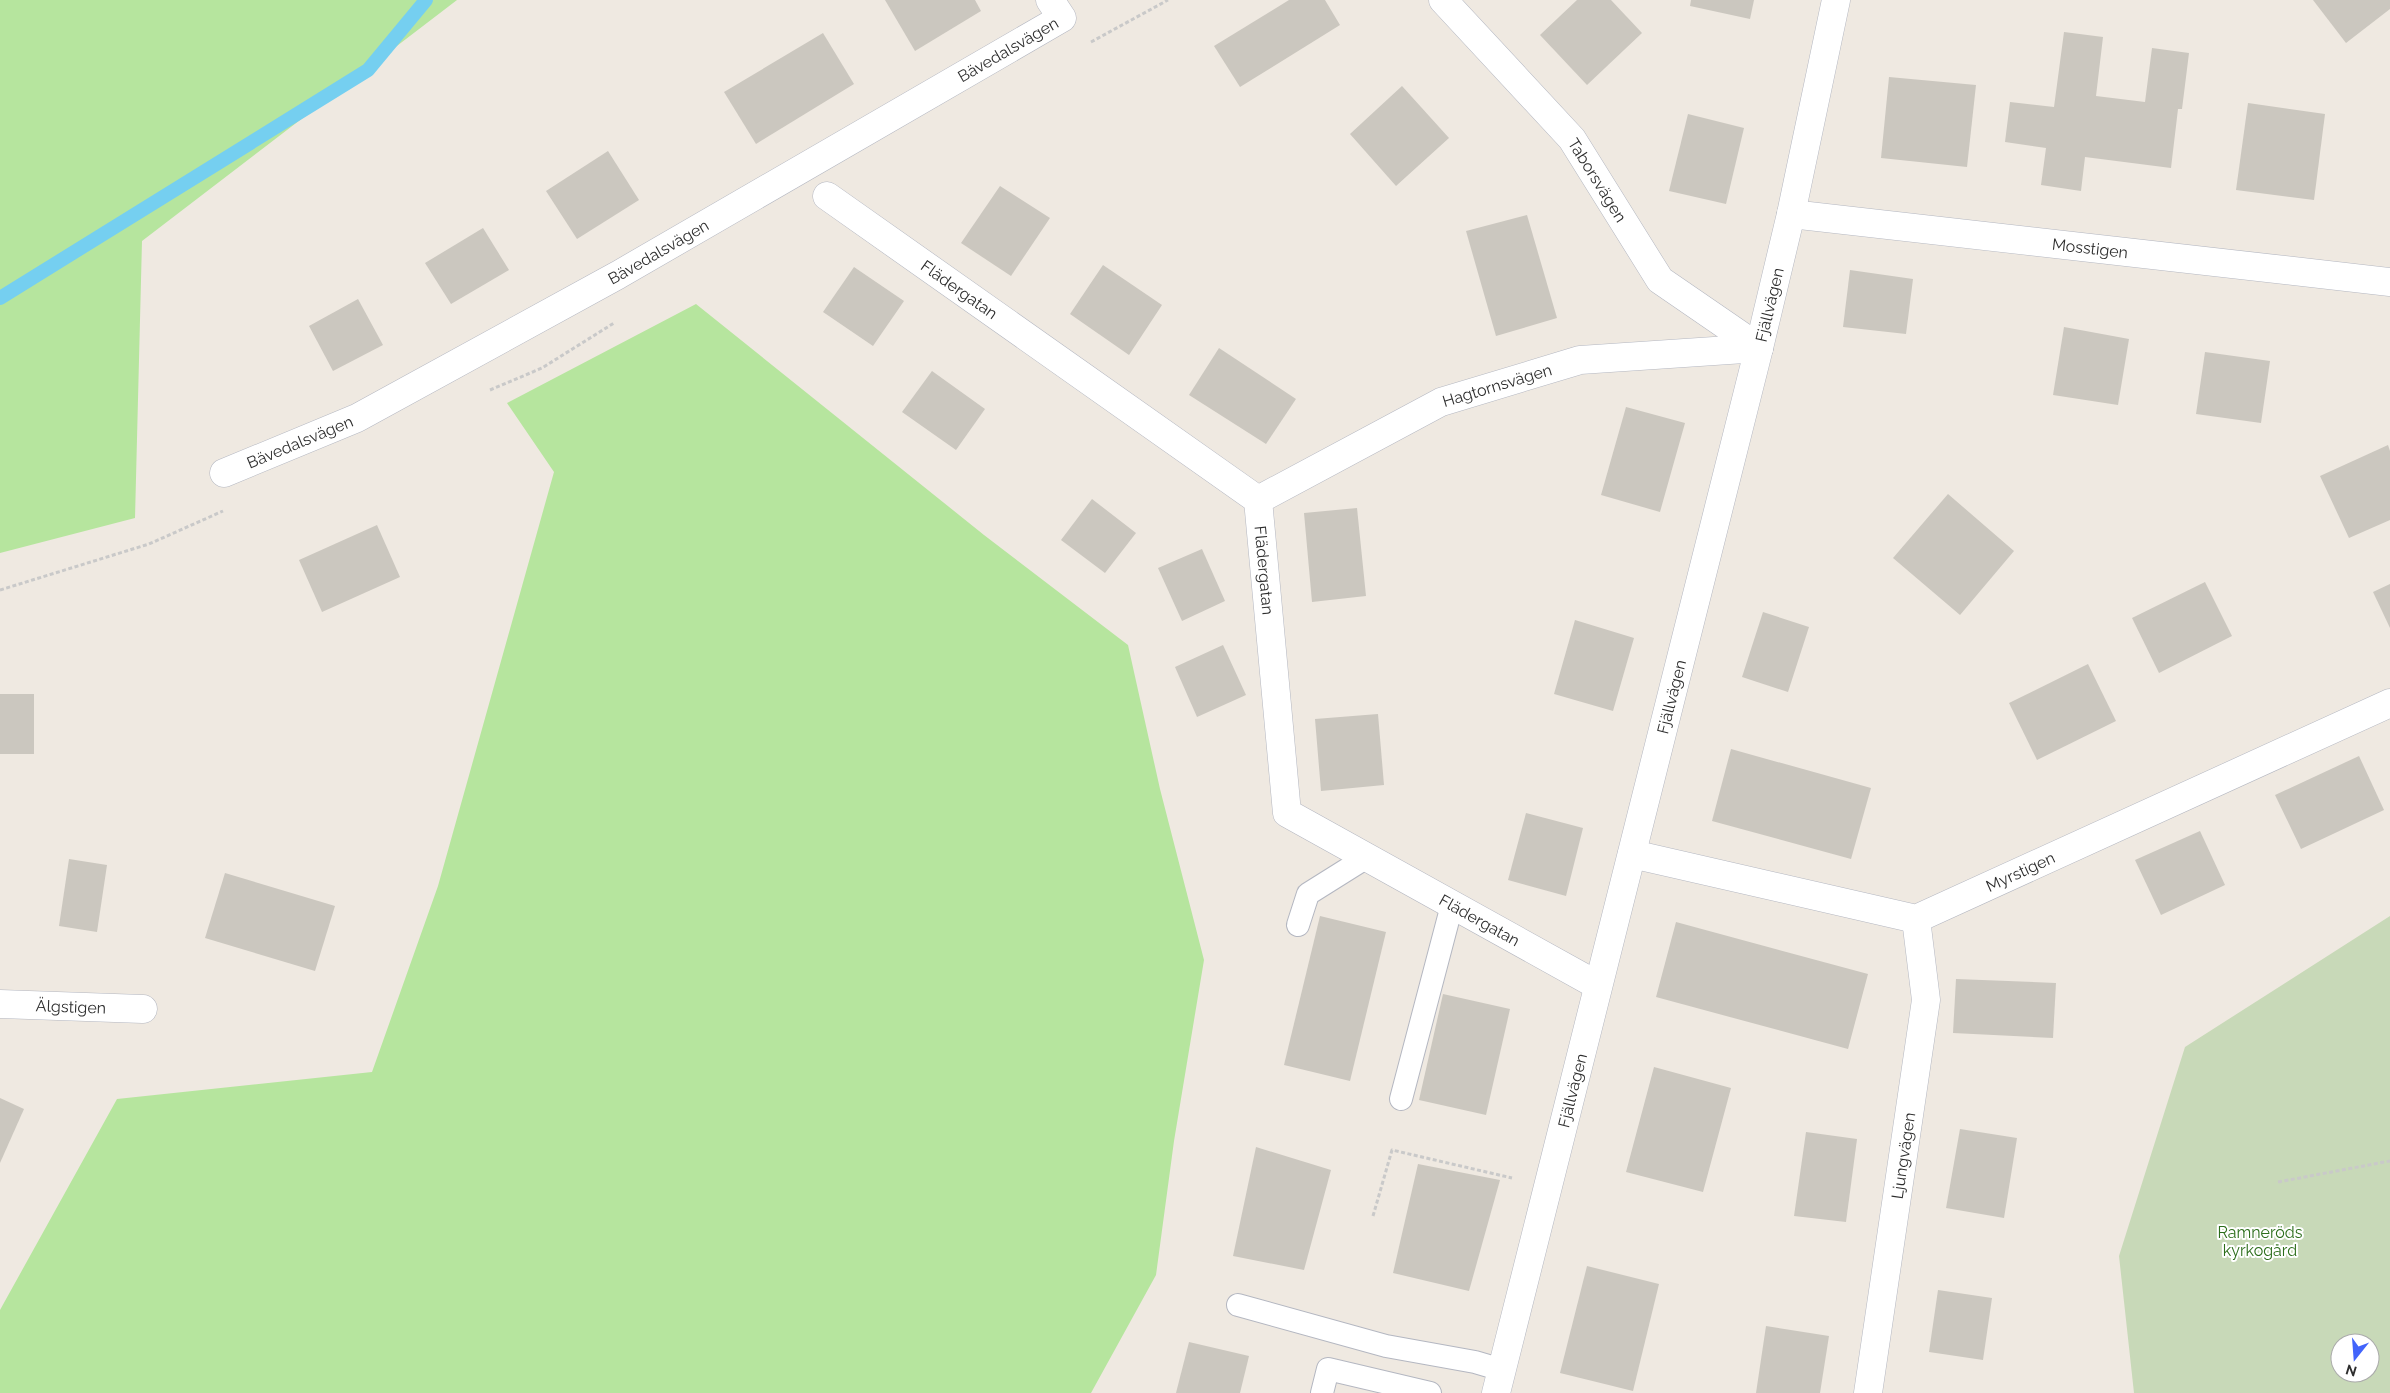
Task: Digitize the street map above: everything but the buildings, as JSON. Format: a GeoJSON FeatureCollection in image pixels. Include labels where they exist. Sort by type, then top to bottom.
{"type":"FeatureCollection","features":[{"type":"Feature","properties":{"kind":"street","name":"Bävedalsvägen"},"geometry":{"type":"LineString","coordinates":[[224,473],[357,418],[618,275],[1062,18],[1050,0]]}},
{"type":"Feature","properties":{"kind":"street","name":"Taborsvägen"},"geometry":{"type":"LineString","coordinates":[[1443,0],[1572,139],[1660,280],[1759,348]]}},
{"type":"Feature","properties":{"kind":"street","name":"Fjällvägen"},"geometry":{"type":"LineString","coordinates":[[1499,1382],[1597,985],[1632,854],[1759,348],[1836,0]]}},
{"type":"Feature","properties":{"kind":"street","name":"Flädergatan"},"geometry":{"type":"LineString","coordinates":[[826,196],[1258,500],[1287,813],[1597,985]]}},
{"type":"Feature","properties":{"kind":"street","name":"Mosstigen"},"geometry":{"type":"LineString","coordinates":[[1790,214],[2390,282]]}},
{"type":"Feature","properties":{"kind":"street","name":"Hagtornsvägen"},"geometry":{"type":"LineString","coordinates":[[1258,500],[1441,402],[1580,360],[1759,348]]}},
{"type":"Feature","properties":{"kind":"street","name":"Myrstigen"},"geometry":{"type":"LineString","coordinates":[[1916,919],[2390,703]]}},
{"type":"Feature","properties":{"kind":"street"},"geometry":{"type":"LineString","coordinates":[[1632,854],[1916,919]]}},
{"type":"Feature","properties":{"kind":"street","name":"Ljungvägen"},"geometry":{"type":"LineString","coordinates":[[1868,1393],[1926,1000],[1916,919]]}},
{"type":"Feature","properties":{"kind":"street","name":"Älgstigen"},"geometry":{"type":"LineString","coordinates":[[0,1004],[143,1009]]}},
{"type":"Feature","properties":{"kind":"lane"},"geometry":{"type":"LineString","coordinates":[[1298,925],[1308,894],[1367,857]]}},
{"type":"Feature","properties":{"kind":"lane"},"geometry":{"type":"LineString","coordinates":[[1401,1099],[1452,905]]}},
{"type":"Feature","properties":{"kind":"lane"},"geometry":{"type":"LineString","coordinates":[[1238,1305],[1386,1346],[1475,1362],[1499,1382]]}},
{"type":"Feature","properties":{"kind":"lane"},"geometry":{"type":"LineString","coordinates":[[1322,1393],[1328,1369],[1430,1393]]}},
{"type":"Feature","properties":{"kind":"path"},"geometry":{"type":"LineString","coordinates":[[1372,1216],[1392,1150],[1520,1180]]}},
{"type":"Feature","properties":{"kind":"path"},"geometry":{"type":"LineString","coordinates":[[2278,1182],[2390,1161]]}},
{"type":"Feature","properties":{"kind":"green space"},"geometry":{"type":"Polygon","coordinates":[[[0,0],[457,0],[142,241],[135,518],[0,553],[0,0]]]}},
{"type":"Feature","properties":{"kind":"green space"},"geometry":{"type":"Polygon","coordinates":[[[696,304],[984,535],[1128,645],[1160,789],[1204,960],[1174,1141],[1156,1275],[1091,1393],[0,1393],[0,1310],[117,1099],[372,1072],[438,886],[554,472],[507,403],[696,304]]]}},
{"type":"Feature","properties":{"kind":"green space","name":"Ramneröds kyrkogård"},"geometry":{"type":"Polygon","coordinates":[[[2390,916],[2390,1393],[2134,1393],[2119,1256],[2185,1047],[2390,916]]]}},
{"type":"Feature","properties":{"kind":"waterway"},"geometry":{"type":"LineString","coordinates":[[0,298],[368,70],[426,0]]}}]}
